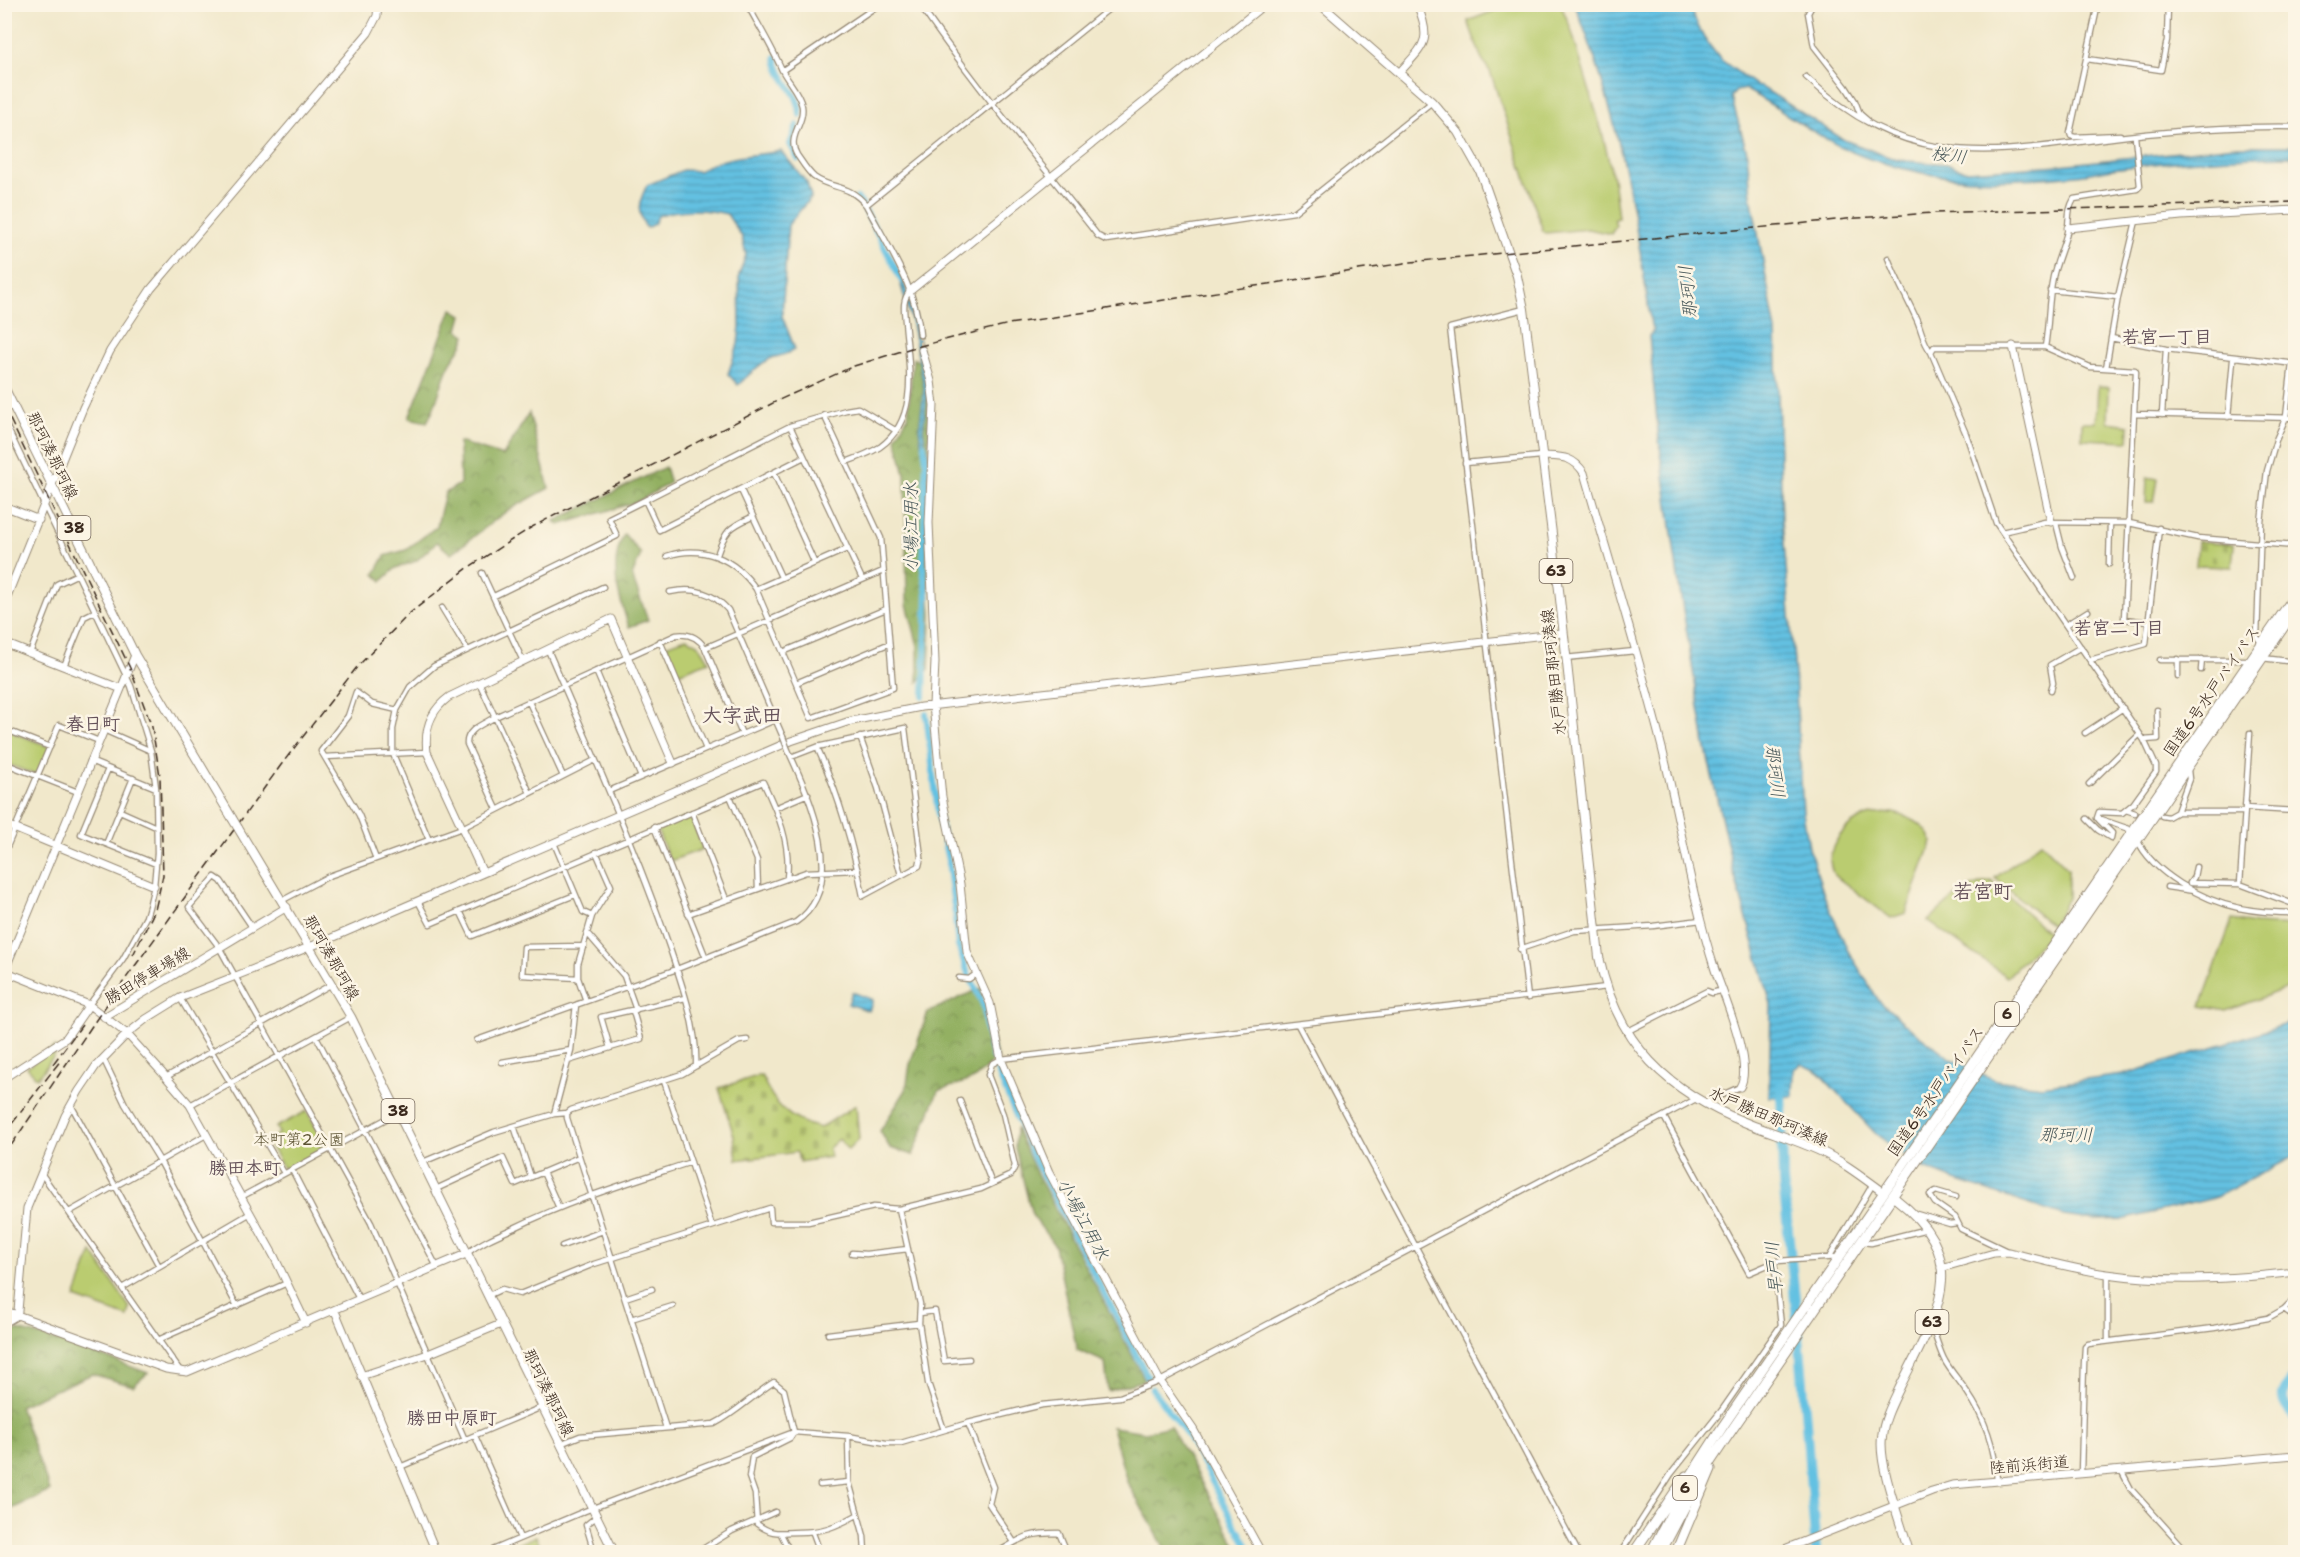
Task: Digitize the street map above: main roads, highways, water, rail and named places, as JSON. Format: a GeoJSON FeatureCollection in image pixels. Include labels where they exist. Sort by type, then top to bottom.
{"type":"FeatureCollection","features":[{"type":"Feature","properties":{"kind":"highway","name":"国道6号水戸バイパス"},"geometry":{"type":"LineString","coordinates":[[2135,835],[2188,767],[2295,594]]}},
{"type":"Feature","properties":{"kind":"highway","name":"国道6号水戸バイパス"},"geometry":{"type":"LineString","coordinates":[[1661,1552],[1701,1476],[1860,1241],[1896,1182],[2256,658],[2295,609]]}},
{"type":"Feature","properties":{"kind":"highway","name":"国道6号水戸バイパス"},"geometry":{"type":"LineString","coordinates":[[1651,1552],[1692,1474],[1723,1426],[1812,1298],[1835,1257],[1896,1182]]}},
{"type":"Feature","properties":{"kind":"highway"},"geometry":{"type":"LineString","coordinates":[[1634,1552],[1689,1470],[1723,1426]]}},
{"type":"Feature","properties":{"kind":"highway"},"geometry":{"type":"LineString","coordinates":[[1676,1552],[1727,1437]]}},
{"type":"Feature","properties":{"kind":"main road","name":"水戸勝田那珂湊線"},"geometry":{"type":"LineString","coordinates":[[1320,4],[1432,102],[1458,132],[1480,171],[1517,276],[1524,309],[1595,929],[1599,957],[1615,1010],[1626,1032],[1645,1057],[1659,1071],[1700,1101],[1830,1156],[1876,1186]]}},
{"type":"Feature","properties":{"kind":"main road","name":"那珂湊那珂線"},"geometry":{"type":"LineString","coordinates":[[4,387],[135,655],[351,1017],[614,1552]]}},
{"type":"Feature","properties":{"kind":"main road","name":"63"},"geometry":{"type":"LineString","coordinates":[[1896,1200],[1913,1212],[1927,1229],[1934,1242],[1941,1268],[1941,1297],[1930,1326],[1890,1407],[1883,1428],[1881,1444],[1883,1462],[1909,1552]]}},
{"type":"Feature","properties":{"kind":"water","name":"那珂川"},"geometry":{"type":"Polygon","coordinates":[[[1575,5],[1688,5],[1704,38],[1720,59],[1758,87],[1760,86],[1844,140],[1906,161],[1946,164],[1967,171],[2060,165],[2235,146],[2295,146],[2294,167],[2292,156],[2249,157],[2163,163],[2080,175],[2015,180],[1967,179],[1919,172],[1870,159],[1837,145],[1745,89],[1736,91],[1731,97],[1747,152],[1751,196],[1776,331],[1782,519],[1795,674],[1803,813],[1809,848],[1824,895],[1848,951],[1879,1001],[1911,1029],[1952,1059],[1995,1080],[2041,1086],[2123,1075],[2284,1025],[2295,1018],[2295,1156],[2214,1198],[2126,1219],[2095,1220],[2064,1216],[1919,1166],[1876,1134],[1816,1070],[1801,1064],[1794,1069],[1793,1096],[1769,1097],[1771,1004],[1733,870],[1705,744],[1679,585],[1658,432],[1649,336],[1654,330],[1651,325],[1639,243],[1614,123],[1590,44],[1575,5]]]}},
{"type":"Feature","properties":{"kind":"water"},"geometry":{"type":"Polygon","coordinates":[[[781,151],[807,183],[811,197],[788,225],[782,316],[795,349],[763,363],[738,385],[728,374],[738,344],[740,326],[739,275],[746,255],[742,237],[727,214],[710,211],[692,210],[666,213],[658,216],[654,224],[646,228],[641,216],[640,202],[647,185],[683,170],[699,171],[728,159],[781,151]]]}},
{"type":"Feature","properties":{"kind":"water"},"geometry":{"type":"Polygon","coordinates":[[[898,275],[902,275],[916,323],[928,388],[923,429],[927,452],[923,453],[919,430],[924,388],[912,323],[898,275]]]}},
{"type":"Feature","properties":{"kind":"water"},"geometry":{"type":"Polygon","coordinates":[[[852,992],[873,1000],[869,1011],[848,1004],[852,992]]]}},
{"type":"Feature","properties":{"kind":"waterway","name":"小場江用水"},"geometry":{"type":"LineString","coordinates":[[776,57],[781,72],[797,99],[800,115]]}},
{"type":"Feature","properties":{"kind":"waterway","name":"小場江用水"},"geometry":{"type":"LineString","coordinates":[[797,125],[790,144],[798,159]]}},
{"type":"Feature","properties":{"kind":"waterway","name":"小場江用水"},"geometry":{"type":"LineString","coordinates":[[857,198],[902,281]]}},
{"type":"Feature","properties":{"kind":"waterway","name":"小場江用水"},"geometry":{"type":"LineString","coordinates":[[924,445],[926,460],[923,570],[927,594],[924,696]]}},
{"type":"Feature","properties":{"kind":"waterway","name":"小場江用水"},"geometry":{"type":"LineString","coordinates":[[926,714],[938,814],[948,860],[955,914]]}},
{"type":"Feature","properties":{"kind":"waterway","name":"小場江用水"},"geometry":{"type":"LineString","coordinates":[[955,919],[958,946],[969,976]]}},
{"type":"Feature","properties":{"kind":"waterway","name":"小場江用水"},"geometry":{"type":"LineString","coordinates":[[971,979],[984,1007],[986,1030],[993,1058]]}},
{"type":"Feature","properties":{"kind":"waterway","name":"小場江用水"},"geometry":{"type":"LineString","coordinates":[[997,1070],[1034,1158],[1149,1379]]}},
{"type":"Feature","properties":{"kind":"waterway","name":"早戸川"},"geometry":{"type":"LineString","coordinates":[[1781,1083],[1783,1181],[1801,1358],[1816,1552]]}},
{"type":"Feature","properties":{"kind":"waterway"},"geometry":{"type":"LineString","coordinates":[[2296,1376],[2286,1388],[2283,1397],[2286,1407],[2296,1419]]}},
{"type":"Feature","properties":{"kind":"waterway","name":"小場江用水"},"geometry":{"type":"LineString","coordinates":[[1152,1389],[1189,1438],[1236,1527]]}},
{"type":"Feature","properties":{"kind":"waterway","name":"小場江用水"},"geometry":{"type":"LineString","coordinates":[[1239,1531],[1251,1552]]}},
{"type":"Feature","properties":{"kind":"tunnel"},"geometry":{"type":"LineString","coordinates":[[920,335],[922,350]]}},
{"type":"Feature","properties":{"kind":"railway"},"geometry":{"type":"LineString","coordinates":[[4,1156],[100,1014],[281,765],[357,667],[410,613],[469,567],[532,527],[779,400],[854,366],[908,349],[1009,324],[1411,262],[1857,218],[1932,213],[2296,202]]}},
{"type":"Feature","properties":{"kind":"railway"},"geometry":{"type":"LineString","coordinates":[[4,407],[130,668],[152,727],[160,776],[163,875],[155,910],[133,955]]}},
{"type":"Feature","properties":{"kind":"railway"},"geometry":{"type":"LineString","coordinates":[[53,1064],[82,1025]]}},
{"type":"Feature","properties":{"kind":"railway"},"geometry":{"type":"LineString","coordinates":[[4,1134],[61,1060]]}},
{"type":"Feature","properties":{"kind":"district","name":"若宮一丁目"},"geometry":{"type":"Point","coordinates":[2167,337]}},
{"type":"Feature","properties":{"kind":"district","name":"若宮二丁目"},"geometry":{"type":"Point","coordinates":[2119,628]}},
{"type":"Feature","properties":{"kind":"district","name":"大字武田"},"geometry":{"type":"Point","coordinates":[742,715]}},
{"type":"Feature","properties":{"kind":"district","name":"春日町"},"geometry":{"type":"Point","coordinates":[93,724]}},
{"type":"Feature","properties":{"kind":"district","name":"若宮町"},"geometry":{"type":"Point","coordinates":[1983,891]}},
{"type":"Feature","properties":{"kind":"district","name":"勝田本町"},"geometry":{"type":"Point","coordinates":[245,1168]}},
{"type":"Feature","properties":{"kind":"district","name":"勝田中原町"},"geometry":{"type":"Point","coordinates":[452,1418]}},
{"type":"Feature","properties":{"kind":"water label","name":"桜川"},"geometry":{"type":"Point","coordinates":[1949,155]}},
{"type":"Feature","properties":{"kind":"park label","name":"本町第2公園"},"geometry":{"type":"Point","coordinates":[299,1139]}}]}
